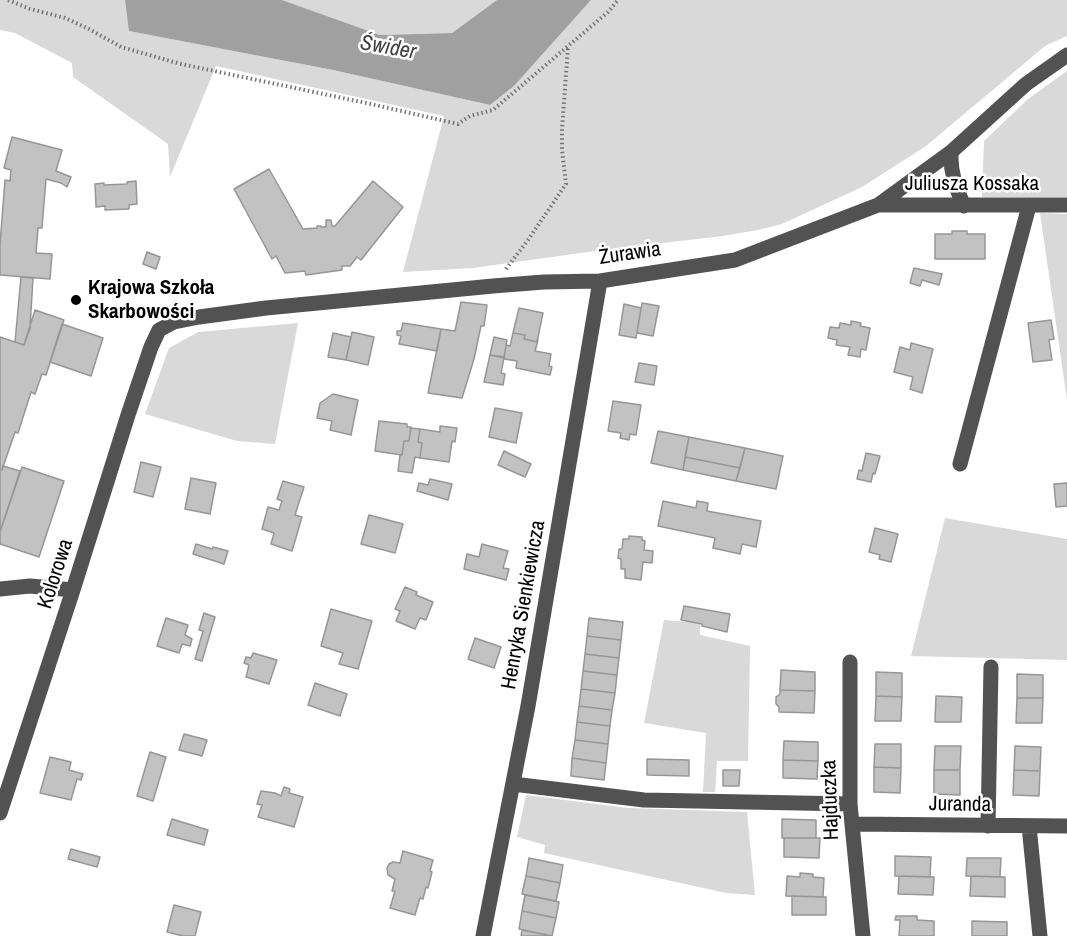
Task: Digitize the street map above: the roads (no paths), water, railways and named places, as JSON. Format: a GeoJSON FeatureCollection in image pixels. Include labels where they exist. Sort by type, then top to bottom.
{"type":"FeatureCollection","features":[{"type":"Feature","properties":{"kind":"street","name":"Żurawia"},"geometry":{"type":"LineString","coordinates":[[151,347],[159,330],[174,322],[200,317],[266,308],[493,286],[600,281],[735,260],[878,205],[951,152],[1026,84],[1067,55]]}},
{"type":"Feature","properties":{"kind":"street"},"geometry":{"type":"LineString","coordinates":[[951,152],[950,162],[955,186],[964,206]]}},
{"type":"Feature","properties":{"kind":"street","name":"Juliusza Kossaka"},"geometry":{"type":"LineString","coordinates":[[878,205],[1067,205]]}},
{"type":"Feature","properties":{"kind":"street"},"geometry":{"type":"LineString","coordinates":[[960,464],[1029,206]]}},
{"type":"Feature","properties":{"kind":"street","name":"Henryka Sienkiewicza"},"geometry":{"type":"LineString","coordinates":[[483,936],[528,706],[600,281]]}},
{"type":"Feature","properties":{"kind":"street","name":"Kolorowa"},"geometry":{"type":"LineString","coordinates":[[0,813],[151,347]]}},
{"type":"Feature","properties":{"kind":"street"},"geometry":{"type":"LineString","coordinates":[[0,589],[30,586],[73,591]]}},
{"type":"Feature","properties":{"kind":"street","name":"Hajduczka"},"geometry":{"type":"LineString","coordinates":[[850,662],[850,804],[863,936]]}},
{"type":"Feature","properties":{"kind":"street"},"geometry":{"type":"LineString","coordinates":[[988,826],[992,667]]}},
{"type":"Feature","properties":{"kind":"street"},"geometry":{"type":"LineString","coordinates":[[513,784],[644,800],[850,804]]}},
{"type":"Feature","properties":{"kind":"street","name":"Juranda"},"geometry":{"type":"LineString","coordinates":[[852,824],[1067,826]]}},
{"type":"Feature","properties":{"kind":"street"},"geometry":{"type":"LineString","coordinates":[[1029,826],[1040,936]]}},
{"type":"Feature","properties":{"kind":"water","name":"Świder"},"geometry":{"type":"Polygon","coordinates":[[[125,0],[282,0],[380,35],[452,33],[497,0],[591,0],[514,86],[490,105],[333,70],[129,31],[125,0]]]}},
{"type":"Feature","properties":{"kind":"place","name":"Krajowa Szkoła Skarbowości"},"geometry":{"type":"Point","coordinates":[76,300]}}]}
